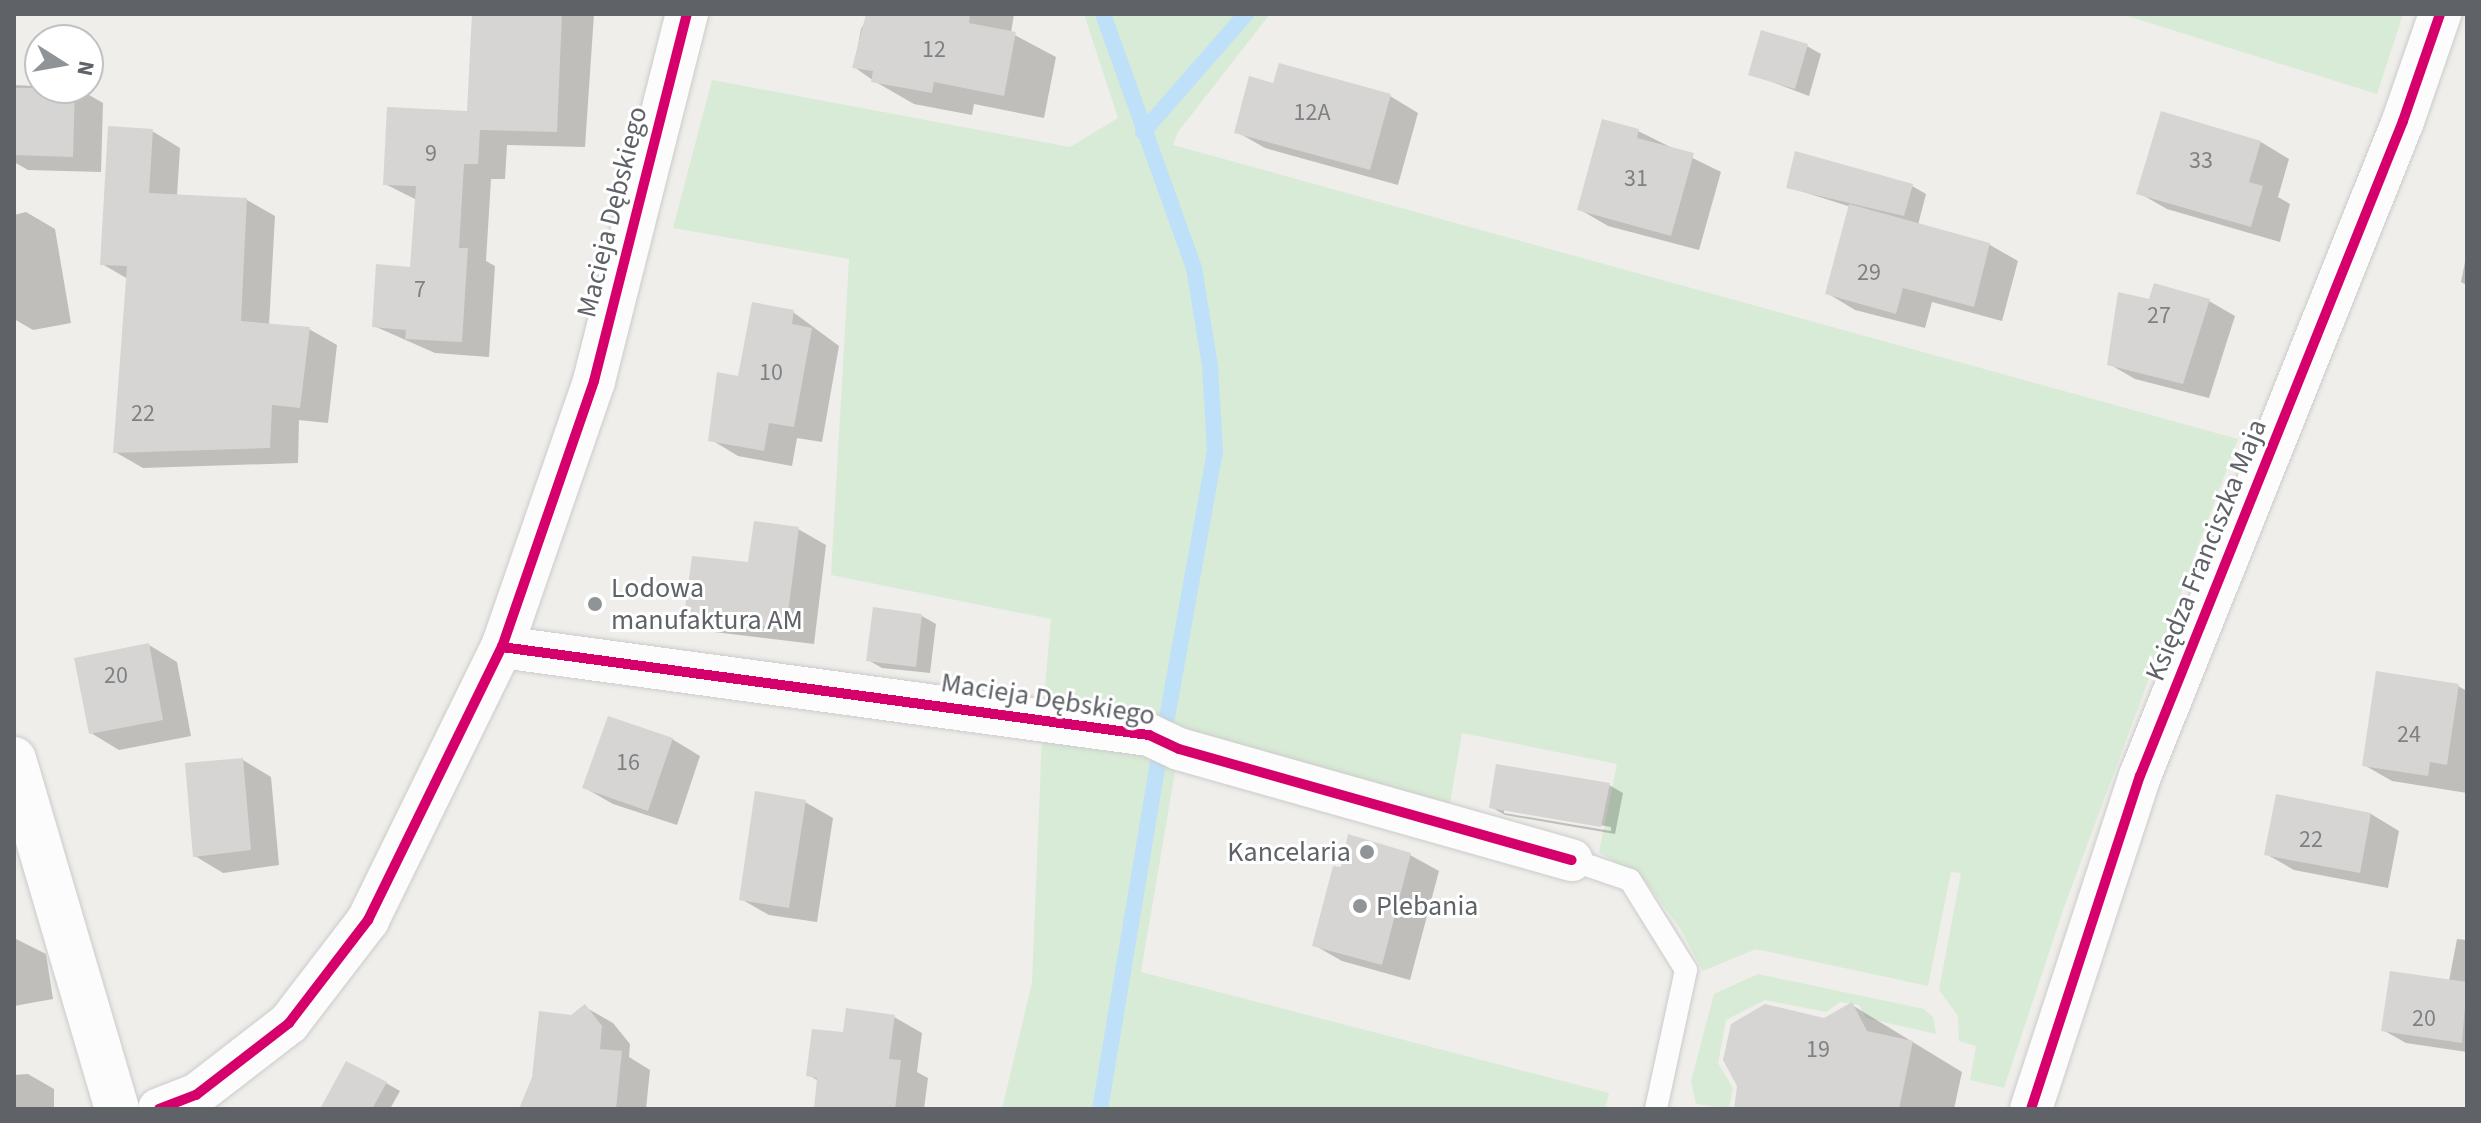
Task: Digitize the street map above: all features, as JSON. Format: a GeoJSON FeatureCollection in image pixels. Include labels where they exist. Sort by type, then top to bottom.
{"type":"FeatureCollection","features":[{"type":"Feature","properties":{"kind":"street","name":"Macieja Dębskiego"},"geometry":{"type":"LineString","coordinates":[[159,1109],[196,1095],[289,1023],[368,920],[502,647],[594,381],[687,14]]}},
{"type":"Feature","properties":{"kind":"street","name":"Księdza Franciszka Maja"},"geometry":{"type":"LineString","coordinates":[[2031,1109],[2140,776],[2403,121],[2440,14]]}},
{"type":"Feature","properties":{"kind":"street","name":"Macieja Dębskiego"},"geometry":{"type":"LineString","coordinates":[[502,647],[1149,735],[1179,749],[1572,860]]}},
{"type":"Feature","properties":{"kind":"street"},"geometry":{"type":"LineString","coordinates":[[14,759],[117,1109]]}},
{"type":"Feature","properties":{"kind":"lane"},"geometry":{"type":"LineString","coordinates":[[1572,860],[1630,880],[1686,970],[1656,1109]]}},
{"type":"Feature","properties":{"kind":"green space"},"geometry":{"type":"Polygon","coordinates":[[[1084,14],[1270,14],[1178,132],[1173,145],[2238,439],[2063,910],[2004,1088],[1970,1080],[1976,1046],[1959,1041],[1958,1016],[1939,990],[1961,873],[1951,872],[1928,986],[1756,949],[1703,971],[1680,928],[1645,881],[1599,852],[1617,764],[1462,733],[1449,809],[1188,732],[1044,699],[1051,619],[831,575],[849,259],[673,228],[712,80],[1070,147],[1118,118],[1084,14]]]}},
{"type":"Feature","properties":{"kind":"green space"},"geometry":{"type":"Polygon","coordinates":[[[2121,14],[2403,14],[2377,94],[2121,14]]]}},
{"type":"Feature","properties":{"kind":"green space"},"geometry":{"type":"Polygon","coordinates":[[[1042,735],[1149,749],[1176,766],[1141,972],[1609,1093],[1605,1109],[1002,1109],[1032,983],[1042,735]]]}},
{"type":"Feature","properties":{"kind":"green space"},"geometry":{"type":"Polygon","coordinates":[[[1758,974],[1924,1009],[1933,1017],[1936,1034],[1866,1018],[1859,1005],[1840,1002],[1826,1012],[1765,1000],[1726,1020],[1718,1063],[1733,1088],[1729,1109],[1696,1104],[1691,1081],[1714,994],[1758,974]]]}},
{"type":"Feature","properties":{"kind":"building"},"geometry":{"type":"Polygon","coordinates":[[[472,14],[562,14],[557,132],[480,130],[478,164],[464,164],[459,248],[468,248],[462,342],[405,339],[406,330],[372,327],[376,264],[410,267],[416,186],[383,185],[387,107],[467,111],[472,14]]]}},
{"type":"Feature","properties":{"kind":"building"},"geometry":{"type":"Polygon","coordinates":[[[866,14],[970,14],[969,23],[1016,32],[1004,96],[934,82],[932,93],[871,82],[873,71],[852,68],[866,14]]]}},
{"type":"Feature","properties":{"kind":"building"},"geometry":{"type":"Polygon","coordinates":[[[1761,30],[1808,44],[1795,89],[1748,75],[1761,30]]]}},
{"type":"Feature","properties":{"kind":"building"},"geometry":{"type":"Polygon","coordinates":[[[1279,63],[1391,94],[1370,170],[1234,133],[1249,76],[1273,83],[1279,63]]]}},
{"type":"Feature","properties":{"kind":"building"},"geometry":{"type":"Polygon","coordinates":[[[14,88],[24,88],[24,104],[75,104],[73,157],[14,155],[14,88]]]}},
{"type":"Feature","properties":{"kind":"building"},"geometry":{"type":"Polygon","coordinates":[[[2161,111],[2261,141],[2249,182],[2263,186],[2251,227],[2136,194],[2161,111]]]}},
{"type":"Feature","properties":{"kind":"building"},"geometry":{"type":"Polygon","coordinates":[[[1602,119],[1639,129],[1637,138],[1694,153],[1671,236],[1577,210],[1602,119]]]}},
{"type":"Feature","properties":{"kind":"building"},"geometry":{"type":"Polygon","coordinates":[[[108,126],[153,129],[149,193],[247,198],[241,321],[310,327],[300,408],[272,405],[270,448],[113,453],[127,266],[100,265],[108,126]]]}},
{"type":"Feature","properties":{"kind":"building"},"geometry":{"type":"Polygon","coordinates":[[[1795,151],[1913,184],[1904,216],[1786,188],[1795,151]]]}},
{"type":"Feature","properties":{"kind":"building"},"geometry":{"type":"Polygon","coordinates":[[[1849,204],[1990,243],[1974,307],[1903,288],[1896,314],[1825,294],[1849,204]]]}},
{"type":"Feature","properties":{"kind":"building"},"geometry":{"type":"Polygon","coordinates":[[[2154,283],[2210,299],[2183,384],[2107,365],[2118,292],[2149,299],[2154,283]]]}},
{"type":"Feature","properties":{"kind":"building"},"geometry":{"type":"Polygon","coordinates":[[[752,302],[794,310],[792,324],[812,328],[794,427],[769,423],[764,451],[708,441],[717,372],[738,376],[752,302]]]}},
{"type":"Feature","properties":{"kind":"building"},"geometry":{"type":"Polygon","coordinates":[[[754,521],[799,527],[786,629],[684,616],[692,556],[748,562],[754,521]]]}},
{"type":"Feature","properties":{"kind":"building"},"geometry":{"type":"Polygon","coordinates":[[[873,607],[922,614],[916,667],[866,661],[873,607]]]}},
{"type":"Feature","properties":{"kind":"building"},"geometry":{"type":"Polygon","coordinates":[[[149,643],[163,720],[89,734],[74,658],[149,643]]]}},
{"type":"Feature","properties":{"kind":"building"},"geometry":{"type":"Polygon","coordinates":[[[2376,671],[2459,684],[2447,765],[2430,762],[2428,776],[2362,766],[2376,671]]]}},
{"type":"Feature","properties":{"kind":"building"},"geometry":{"type":"Polygon","coordinates":[[[608,716],[673,738],[648,811],[582,788],[608,716]]]}},
{"type":"Feature","properties":{"kind":"building"},"geometry":{"type":"Polygon","coordinates":[[[243,758],[251,850],[193,857],[185,763],[243,758]]]}},
{"type":"Feature","properties":{"kind":"building"},"geometry":{"type":"Polygon","coordinates":[[[1496,764],[1610,783],[1601,827],[1489,808],[1496,764]]]}},
{"type":"Feature","properties":{"kind":"building"},"geometry":{"type":"Polygon","coordinates":[[[755,791],[806,800],[789,908],[739,900],[755,791]]]}},
{"type":"Feature","properties":{"kind":"building"},"geometry":{"type":"Polygon","coordinates":[[[2276,794],[2371,813],[2360,873],[2264,855],[2276,794]]]}},
{"type":"Feature","properties":{"kind":"building","name":"Plebania"},"geometry":{"type":"Polygon","coordinates":[[[1348,834],[1411,853],[1382,965],[1312,946],[1333,866],[1341,867],[1348,834]]]}},
{"type":"Feature","properties":{"kind":"building"},"geometry":{"type":"Polygon","coordinates":[[[2390,971],[2467,982],[2462,1043],[2381,1031],[2390,971]]]}},
{"type":"Feature","properties":{"kind":"building"},"geometry":{"type":"Polygon","coordinates":[[[1852,1002],[1867,1031],[1913,1041],[1899,1109],[1734,1109],[1737,1086],[1723,1060],[1731,1024],[1765,1004],[1824,1018],[1852,1002]]]}},
{"type":"Feature","properties":{"kind":"building"},"geometry":{"type":"Polygon","coordinates":[[[585,1004],[602,1026],[600,1049],[622,1051],[616,1109],[519,1109],[532,1077],[539,1011],[571,1015],[585,1004]]]}},
{"type":"Feature","properties":{"kind":"building"},"geometry":{"type":"Polygon","coordinates":[[[846,1008],[895,1015],[889,1059],[901,1060],[895,1109],[814,1109],[817,1078],[806,1076],[812,1029],[843,1032],[846,1008]]]}},
{"type":"Feature","properties":{"kind":"building"},"geometry":{"type":"Polygon","coordinates":[[[346,1061],[387,1082],[372,1109],[320,1109],[346,1061]]]}},
{"type":"Feature","properties":{"kind":"waterway"},"geometry":{"type":"LineString","coordinates":[[1103,14],[1194,268],[1210,366],[1215,451],[1167,719]]}},
{"type":"Feature","properties":{"kind":"waterway"},"geometry":{"type":"LineString","coordinates":[[1143,132],[1246,14]]}},
{"type":"Feature","properties":{"kind":"waterway"},"geometry":{"type":"LineString","coordinates":[[1100,1109],[1159,758]]}},
{"type":"Feature","properties":{"kind":"cycle path"},"geometry":{"type":"LineString","coordinates":[[159,1109],[196,1095],[289,1023],[368,920],[502,647],[594,381],[687,14]]}},
{"type":"Feature","properties":{"kind":"cycle path"},"geometry":{"type":"LineString","coordinates":[[2031,1109],[2140,776],[2403,121],[2440,14]]}},
{"type":"Feature","properties":{"kind":"cycle path"},"geometry":{"type":"LineString","coordinates":[[502,647],[1149,735],[1179,749],[1572,860]]}},
{"type":"Feature","properties":{"kind":"place","name":"Lodowa manufaktura AM"},"geometry":{"type":"Point","coordinates":[595,604]}},
{"type":"Feature","properties":{"kind":"place","name":"Kancelaria"},"geometry":{"type":"Point","coordinates":[1367,852]}},
{"type":"Feature","properties":{"kind":"place","name":"Plebania"},"geometry":{"type":"Point","coordinates":[1360,906]}}]}
